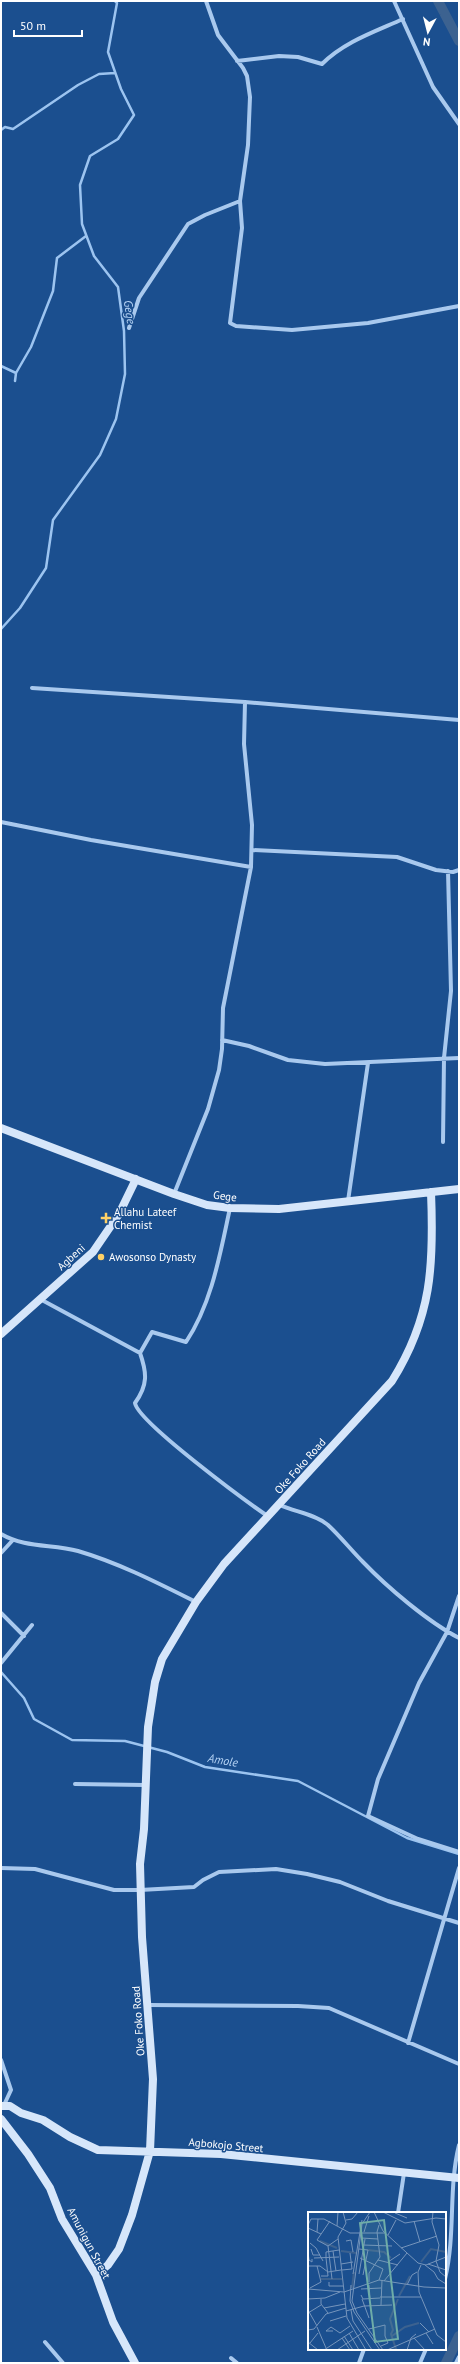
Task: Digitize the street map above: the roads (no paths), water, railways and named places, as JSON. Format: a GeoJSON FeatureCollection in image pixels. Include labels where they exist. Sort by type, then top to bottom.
{"type":"FeatureCollection","features":[{"type":"Feature","properties":{"kind":"street"},"geometry":{"type":"LineString","coordinates":[[206,1],[218,35],[247,76],[250,97],[248,144],[240,201],[242,228],[235,292],[229,320],[232,325],[282,330],[304,329],[384,322],[459,306]]}},
{"type":"Feature","properties":{"kind":"street"},"geometry":{"type":"LineString","coordinates":[[394,1],[433,87],[459,124]]}},
{"type":"Feature","properties":{"kind":"street"},"geometry":{"type":"LineString","coordinates":[[237,61],[279,56],[298,57],[322,64],[337,50],[353,41],[403,19]]}},
{"type":"Feature","properties":{"kind":"street"},"geometry":{"type":"LineString","coordinates":[[129,328],[139,298],[188,224],[205,215],[240,201]]}},
{"type":"Feature","properties":{"kind":"street"},"geometry":{"type":"LineString","coordinates":[[32,688],[245,702],[459,720]]}},
{"type":"Feature","properties":{"kind":"street"},"geometry":{"type":"LineString","coordinates":[[174,1194],[208,1109],[219,1070],[223,1008],[250,867],[252,850],[244,744],[245,702]]}},
{"type":"Feature","properties":{"kind":"street"},"geometry":{"type":"LineString","coordinates":[[1,822],[91,840],[250,867]]}},
{"type":"Feature","properties":{"kind":"street"},"geometry":{"type":"LineString","coordinates":[[252,850],[397,857],[436,870],[459,870]]}},
{"type":"Feature","properties":{"kind":"street"},"geometry":{"type":"LineString","coordinates":[[443,1142],[444,1058],[451,991],[448,871]]}},
{"type":"Feature","properties":{"kind":"street"},"geometry":{"type":"LineString","coordinates":[[222,1040],[249,1046],[288,1060],[325,1064],[459,1058]]}},
{"type":"Feature","properties":{"kind":"street"},"geometry":{"type":"LineString","coordinates":[[348,1201],[368,1063]]}},
{"type":"Feature","properties":{"kind":"street","name":"Gege"},"geometry":{"type":"LineString","coordinates":[[1,1128],[174,1194],[207,1205],[230,1208],[279,1209],[459,1189]]}},
{"type":"Feature","properties":{"kind":"street","name":"Agbeni"},"geometry":{"type":"LineString","coordinates":[[1,1334],[93,1252],[118,1214],[136,1179]]}},
{"type":"Feature","properties":{"kind":"street","name":"Oke Foko Road"},"geometry":{"type":"LineString","coordinates":[[96,2275],[108,2265],[119,2249],[132,2215],[150,2151],[153,2079],[140,1890],[147,1740],[155,1682],[162,1659],[196,1602],[224,1564],[269,1517],[392,1381],[406,1359],[421,1321],[429,1292],[433,1248],[431,1192]]}},
{"type":"Feature","properties":{"kind":"street"},"geometry":{"type":"LineString","coordinates":[[140,1353],[152,1332],[186,1342],[193,1332],[205,1306],[218,1262],[230,1208]]}},
{"type":"Feature","properties":{"kind":"street"},"geometry":{"type":"LineString","coordinates":[[40,1298],[140,1353],[147,1373],[140,1397],[135,1403],[138,1411],[171,1441],[230,1490],[269,1517]]}},
{"type":"Feature","properties":{"kind":"street"},"geometry":{"type":"LineString","coordinates":[[280,1505],[293,1511],[316,1517],[327,1524],[365,1564],[412,1605],[447,1632],[459,1638]]}},
{"type":"Feature","properties":{"kind":"street"},"geometry":{"type":"LineString","coordinates":[[1,1534],[12,1541],[35,1545],[64,1547],[93,1555],[128,1569],[196,1602]]}},
{"type":"Feature","properties":{"kind":"street"},"geometry":{"type":"LineString","coordinates":[[1,1553],[12,1541]]}},
{"type":"Feature","properties":{"kind":"street"},"geometry":{"type":"LineString","coordinates":[[459,1596],[447,1632],[419,1683],[378,1779],[368,1816],[418,1839],[459,1852]]}},
{"type":"Feature","properties":{"kind":"street"},"geometry":{"type":"LineString","coordinates":[[1,1613],[24,1636]]}},
{"type":"Feature","properties":{"kind":"street"},"geometry":{"type":"LineString","coordinates":[[1,1663],[32,1625]]}},
{"type":"Feature","properties":{"kind":"street"},"geometry":{"type":"LineString","coordinates":[[75,1784],[144,1785]]}},
{"type":"Feature","properties":{"kind":"street"},"geometry":{"type":"LineString","coordinates":[[1,1868],[35,1869],[114,1890],[194,1887],[203,1880],[219,1872],[276,1869],[307,1874],[340,1882],[388,1901],[459,1923]]}},
{"type":"Feature","properties":{"kind":"street"},"geometry":{"type":"LineString","coordinates":[[408,2043],[446,1918],[459,1868]]}},
{"type":"Feature","properties":{"kind":"street"},"geometry":{"type":"LineString","coordinates":[[148,2005],[298,2006],[329,2008],[459,2064]]}},
{"type":"Feature","properties":{"kind":"street"},"geometry":{"type":"LineString","coordinates":[[1,2060],[11,2090],[2,2106]]}},
{"type":"Feature","properties":{"kind":"street","name":"Agbokojo Street"},"geometry":{"type":"LineString","coordinates":[[2,2106],[10,2106],[21,2113],[43,2120],[70,2137],[98,2150],[119,2152],[150,2151],[221,2154],[456,2177]]}},
{"type":"Feature","properties":{"kind":"street","name":"Amunigun Street"},"geometry":{"type":"LineString","coordinates":[[1,2119],[28,2154],[50,2188],[62,2219],[96,2275],[113,2322],[135,2363]]}},
{"type":"Feature","properties":{"kind":"street"},"geometry":{"type":"LineString","coordinates":[[446,2271],[459,2145]]}},
{"type":"Feature","properties":{"kind":"street"},"geometry":{"type":"LineString","coordinates":[[398,2212],[404,2173]]}},
{"type":"Feature","properties":{"kind":"street"},"geometry":{"type":"LineString","coordinates":[[45,2342],[63,2363]]}},
{"type":"Feature","properties":{"kind":"street"},"geometry":{"type":"LineString","coordinates":[[359,2363],[364,2350]]}},
{"type":"Feature","properties":{"kind":"street"},"geometry":{"type":"LineString","coordinates":[[420,2363],[426,2350]]}},
{"type":"Feature","properties":{"kind":"street"},"geometry":{"type":"LineString","coordinates":[[456,2363],[459,2357]]}},
{"type":"Feature","properties":{"kind":"street"},"geometry":{"type":"LineString","coordinates":[[231,2358],[237,2363]]}},
{"type":"Feature","properties":{"kind":"waterway","name":"Gege"},"geometry":{"type":"LineString","coordinates":[[1,629],[20,608],[46,568],[53,520],[100,455],[116,419],[125,374],[124,331],[118,287],[94,256],[82,224],[80,185],[90,156],[118,139],[134,115],[121,89],[108,52],[117,3],[115,1]]}},
{"type":"Feature","properties":{"kind":"waterway"},"geometry":{"type":"LineString","coordinates":[[438,1],[459,41]]}},
{"type":"Feature","properties":{"kind":"waterway"},"geometry":{"type":"LineString","coordinates":[[1,130],[5,127],[13,129],[78,85],[99,74],[115,73]]}},
{"type":"Feature","properties":{"kind":"waterway"},"geometry":{"type":"LineString","coordinates":[[15,381],[16,373],[31,347],[53,291],[57,258],[86,236]]}},
{"type":"Feature","properties":{"kind":"waterway"},"geometry":{"type":"LineString","coordinates":[[1,366],[16,373]]}},
{"type":"Feature","properties":{"kind":"waterway","name":"Amole"},"geometry":{"type":"LineString","coordinates":[[1,1672],[24,1698],[34,1719],[72,1740],[125,1741],[167,1752],[205,1767],[298,1781],[407,1838],[459,1854]]}},
{"type":"Feature","properties":{"kind":"waterway"},"geometry":{"type":"LineString","coordinates":[[446,2363],[459,2336]]}},
{"type":"Feature","properties":{"kind":"place","name":"Allahu Lateef Chemist"},"geometry":{"type":"Point","coordinates":[106,1218]}},
{"type":"Feature","properties":{"kind":"place","name":"Awosonso Dynasty"},"geometry":{"type":"Point","coordinates":[101,1257]}}]}
